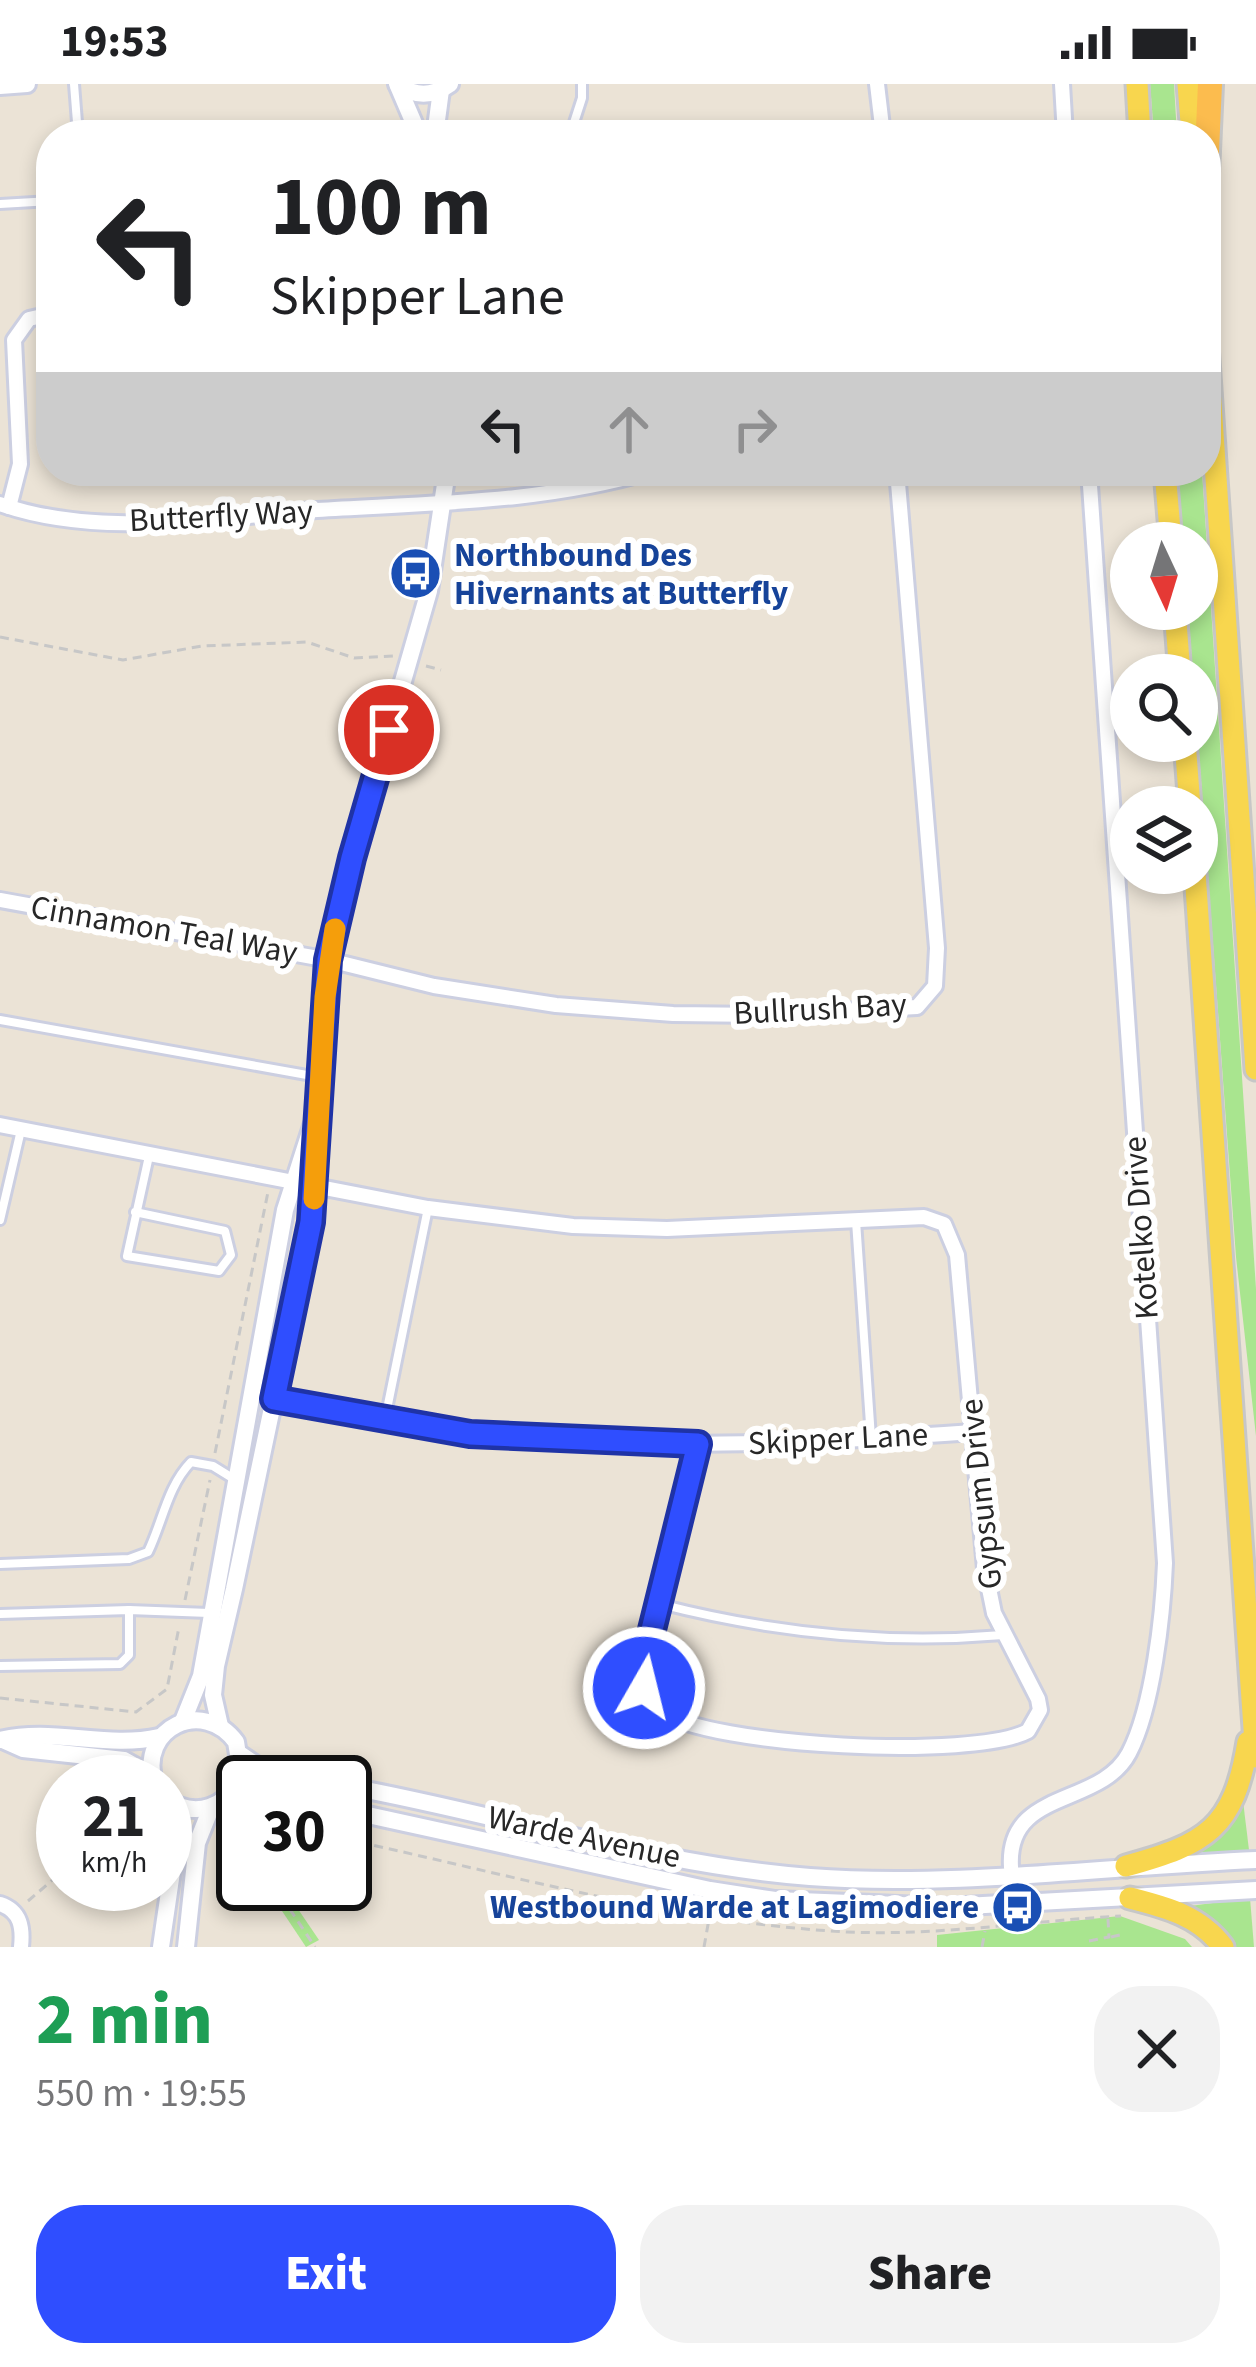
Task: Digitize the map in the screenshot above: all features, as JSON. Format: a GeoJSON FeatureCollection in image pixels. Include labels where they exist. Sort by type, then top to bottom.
{"type":"FeatureCollection","features":[{"type":"Feature","properties":{"kind":"highway"},"geometry":{"type":"LineString","coordinates":[[1208,120],[1210,84]]}},
{"type":"Feature","properties":{"kind":"main road"},"geometry":{"type":"LineString","coordinates":[[1137,84],[1140,120]]}},
{"type":"Feature","properties":{"kind":"main road"},"geometry":{"type":"LineString","coordinates":[[1188,84],[1191,120]]}},
{"type":"Feature","properties":{"kind":"main road"},"geometry":{"type":"LineString","coordinates":[[1166,486],[1169,522]]}},
{"type":"Feature","properties":{"kind":"main road"},"geometry":{"type":"LineString","coordinates":[[1217,486],[1256,1070]]}},
{"type":"Feature","properties":{"kind":"main road"},"geometry":{"type":"LineString","coordinates":[[1196,894],[1256,1757]]}},
{"type":"Feature","properties":{"kind":"main road"},"geometry":{"type":"LineString","coordinates":[[1126,1866],[1186,1850],[1224,1814],[1238,1792],[1253,1712]]}},
{"type":"Feature","properties":{"kind":"main road"},"geometry":{"type":"LineString","coordinates":[[1134,1909],[1166,1907],[1203,1924],[1223,1947]]}},
{"type":"Feature","properties":{"kind":"street"},"geometry":{"type":"LineString","coordinates":[[0,86],[27,84]]}},
{"type":"Feature","properties":{"kind":"street"},"geometry":{"type":"LineString","coordinates":[[877,84],[881,120]]}},
{"type":"Feature","properties":{"kind":"street"},"geometry":{"type":"LineString","coordinates":[[1062,84],[1064,120]]}},
{"type":"Feature","properties":{"kind":"street"},"geometry":{"type":"LineString","coordinates":[[397,85],[419,94],[446,87],[438,120]]}},
{"type":"Feature","properties":{"kind":"street"},"geometry":{"type":"LineString","coordinates":[[397,85],[412,120]]}},
{"type":"Feature","properties":{"kind":"street"},"geometry":{"type":"LineString","coordinates":[[4,506],[20,464],[14,340],[28,319],[36,317]]}},
{"type":"Feature","properties":{"kind":"street"},"geometry":{"type":"LineString","coordinates":[[220,1726],[213,1695],[216,1666],[315,1186],[328,960],[352,858],[429,591],[445,486]]}},
{"type":"Feature","properties":{"kind":"street"},"geometry":{"type":"LineString","coordinates":[[443,502],[520,498],[579,486]]}},
{"type":"Feature","properties":{"kind":"street","name":"Bullrush Bay"},"geometry":{"type":"LineString","coordinates":[[328,960],[454,989],[556,1005],[673,1014],[903,1010],[928,998],[935,986],[937,948],[898,486]]}},
{"type":"Feature","properties":{"kind":"street","name":"Kotelko Drive"},"geometry":{"type":"LineString","coordinates":[[1011,1873],[1010,1847],[1016,1832],[1039,1809],[1115,1773],[1129,1754],[1142,1720],[1164,1607],[1165,1562],[1090,486]]}},
{"type":"Feature","properties":{"kind":"street","name":"Butterfly Way"},"geometry":{"type":"LineString","coordinates":[[4,506],[55,518],[130,522],[443,502]]}},
{"type":"Feature","properties":{"kind":"street","name":"Cinnamon Teal Way"},"geometry":{"type":"LineString","coordinates":[[0,900],[328,960]]}},
{"type":"Feature","properties":{"kind":"street"},"geometry":{"type":"LineString","coordinates":[[182,1721],[201,1676],[292,1182],[317,1112]]}},
{"type":"Feature","properties":{"kind":"street"},"geometry":{"type":"LineString","coordinates":[[0,1125],[315,1186]]}},
{"type":"Feature","properties":{"kind":"street","name":"Gypsum Drive"},"geometry":{"type":"LineString","coordinates":[[315,1186],[428,1208],[574,1226],[667,1229],[924,1217],[944,1224],[957,1255],[968,1339],[985,1569],[994,1612],[1038,1699],[1040,1710],[1028,1731],[991,1742],[883,1747],[829,1744],[689,1723],[657,1709],[647,1698],[642,1670],[698,1444]]}},
{"type":"Feature","properties":{"kind":"street","name":"Skipper Lane"},"geometry":{"type":"LineString","coordinates":[[274,1399],[470,1434],[698,1444],[973,1432]]}},
{"type":"Feature","properties":{"kind":"street"},"geometry":{"type":"LineString","coordinates":[[2,1740],[22,1733],[126,1741],[159,1737],[182,1721],[202,1719],[220,1726],[236,1742],[240,1754]]}},
{"type":"Feature","properties":{"kind":"street"},"geometry":{"type":"LineString","coordinates":[[153,1755],[159,1737]]}},
{"type":"Feature","properties":{"kind":"street"},"geometry":{"type":"LineString","coordinates":[[2,1740],[23,1749],[78,1755]]}},
{"type":"Feature","properties":{"kind":"street","name":"Warde Avenue"},"geometry":{"type":"LineString","coordinates":[[372,1792],[756,1871],[864,1880],[1256,1860]]}},
{"type":"Feature","properties":{"kind":"street"},"geometry":{"type":"LineString","coordinates":[[192,1808],[216,1805]]}},
{"type":"Feature","properties":{"kind":"street"},"geometry":{"type":"LineString","coordinates":[[186,1947],[197,1843],[211,1808]]}},
{"type":"Feature","properties":{"kind":"street","name":"Warde Avenue"},"geometry":{"type":"LineString","coordinates":[[372,1816],[689,1886],[775,1900],[893,1908],[1040,1903],[1134,1909],[1256,1890]]}},
{"type":"Feature","properties":{"kind":"street"},"geometry":{"type":"LineString","coordinates":[[1011,1873],[1018,1889],[1040,1903]]}},
{"type":"Feature","properties":{"kind":"street"},"geometry":{"type":"LineString","coordinates":[[0,1904],[22,1926],[21,1947]]}},
{"type":"Feature","properties":{"kind":"street"},"geometry":{"type":"LineString","coordinates":[[160,1947],[166,1911]]}},
{"type":"Feature","properties":{"kind":"lane"},"geometry":{"type":"LineString","coordinates":[[74,84],[77,120]]}},
{"type":"Feature","properties":{"kind":"lane"},"geometry":{"type":"LineString","coordinates":[[573,120],[582,84]]}},
{"type":"Feature","properties":{"kind":"lane"},"geometry":{"type":"LineString","coordinates":[[0,204],[36,202]]}},
{"type":"Feature","properties":{"kind":"lane"},"geometry":{"type":"LineString","coordinates":[[0,1020],[320,1077]]}},
{"type":"Feature","properties":{"kind":"lane"},"geometry":{"type":"LineString","coordinates":[[0,1220],[21,1129]]}},
{"type":"Feature","properties":{"kind":"lane"},"geometry":{"type":"LineString","coordinates":[[135,1212],[225,1231],[231,1256],[219,1271],[127,1256],[135,1212],[149,1154]]}},
{"type":"Feature","properties":{"kind":"lane"},"geometry":{"type":"LineString","coordinates":[[385,1420],[428,1208]]}},
{"type":"Feature","properties":{"kind":"lane"},"geometry":{"type":"LineString","coordinates":[[856,1221],[871,1439]]}},
{"type":"Feature","properties":{"kind":"lane"},"geometry":{"type":"LineString","coordinates":[[0,1564],[129,1559],[148,1552],[173,1481],[191,1462],[213,1466],[235,1480]]}},
{"type":"Feature","properties":{"kind":"lane"},"geometry":{"type":"LineString","coordinates":[[658,1604],[813,1634],[942,1640],[1004,1635]]}},
{"type":"Feature","properties":{"kind":"lane"},"geometry":{"type":"LineString","coordinates":[[0,1615],[129,1610],[211,1613]]}},
{"type":"Feature","properties":{"kind":"lane"},"geometry":{"type":"LineString","coordinates":[[0,1666],[120,1664],[129,1655],[129,1610]]}},
{"type":"Feature","properties":{"kind":"path"},"geometry":{"type":"LineString","coordinates":[[0,637],[123,660],[189,647],[307,642],[354,658],[392,656],[410,661]]}},
{"type":"Feature","properties":{"kind":"path"},"geometry":{"type":"LineString","coordinates":[[0,1697],[127,1710]]}},
{"type":"Feature","properties":{"kind":"path"},"geometry":{"type":"LineString","coordinates":[[372,1845],[710,1918],[850,1932],[986,1928],[1108,1917],[1134,1909]]}},
{"type":"Feature","properties":{"kind":"path"},"geometry":{"type":"LineString","coordinates":[[14,1913],[36,1894]]}},
{"type":"Feature","properties":{"kind":"path"},"geometry":{"type":"LineString","coordinates":[[291,1911],[315,1947]]}},
{"type":"Feature","properties":{"kind":"path"},"geometry":{"type":"LineString","coordinates":[[1108,1917],[1109,1937]]}},
{"type":"Feature","properties":{"kind":"path"},"geometry":{"type":"LineString","coordinates":[[704,1947],[710,1918]]}},
{"type":"Feature","properties":{"kind":"path"},"geometry":{"type":"LineString","coordinates":[[982,1947],[986,1928]]}},
{"type":"Feature","properties":{"kind":"path"},"geometry":{"type":"LineString","coordinates":[[1090,1941],[1124,1934]]}},
{"type":"Feature","properties":{"kind":"green space"},"geometry":{"type":"Polygon","coordinates":[[[1150,84],[1174,84],[1176,120],[1153,120],[1150,84]]]}},
{"type":"Feature","properties":{"kind":"green space"},"geometry":{"type":"Polygon","coordinates":[[[1179,486],[1203,486],[1205,522],[1182,522],[1179,486]]]}},
{"type":"Feature","properties":{"kind":"green space"},"geometry":{"type":"Polygon","coordinates":[[[1190,630],[1212,630],[1214,654],[1191,654],[1190,630]]]}},
{"type":"Feature","properties":{"kind":"green space"},"geometry":{"type":"Polygon","coordinates":[[[1218,713],[1256,1289],[1256,1436],[1236,1257],[1209,894],[1218,894],[1218,786],[1201,786],[1200,762],[1218,762],[1218,713]]]}},
{"type":"Feature","properties":{"kind":"green space"},"geometry":{"type":"Polygon","coordinates":[[[1243,1801],[1249,1850],[1191,1854],[1190,1851],[1243,1801]]]}},
{"type":"Feature","properties":{"kind":"green space"},"geometry":{"type":"Polygon","coordinates":[[[1250,1898],[1254,1947],[1233,1947],[1190,1906],[1250,1898]]]}},
{"type":"Feature","properties":{"kind":"green space"},"geometry":{"type":"Polygon","coordinates":[[[282,1911],[299,1911],[319,1940],[306,1947],[282,1911]]]}},
{"type":"Feature","properties":{"kind":"green space"},"geometry":{"type":"Polygon","coordinates":[[[1120,1916],[1185,1939],[1192,1947],[937,1947],[937,1935],[1120,1916]]]}},
{"type":"Feature","properties":{"kind":"slow traffic"},"geometry":{"type":"LineString","coordinates":[[314,1199],[325,997],[335,929]]}},
{"type":"Feature","properties":{"kind":"place","name":"Northbound Des Hivernants at Butterfly"},"geometry":{"type":"Point","coordinates":[415,574]}},
{"type":"Feature","properties":{"kind":"place","name":"Westbound Warde at Lagimodiere"},"geometry":{"type":"Point","coordinates":[1018,1907]}},
{"type":"Feature","properties":{"kind":"route"},"geometry":{"type":"LineString","coordinates":[[389,730],[328,960],[311,1222],[274,1399],[470,1434],[698,1444],[642,1670],[644,1688]]}}]}
